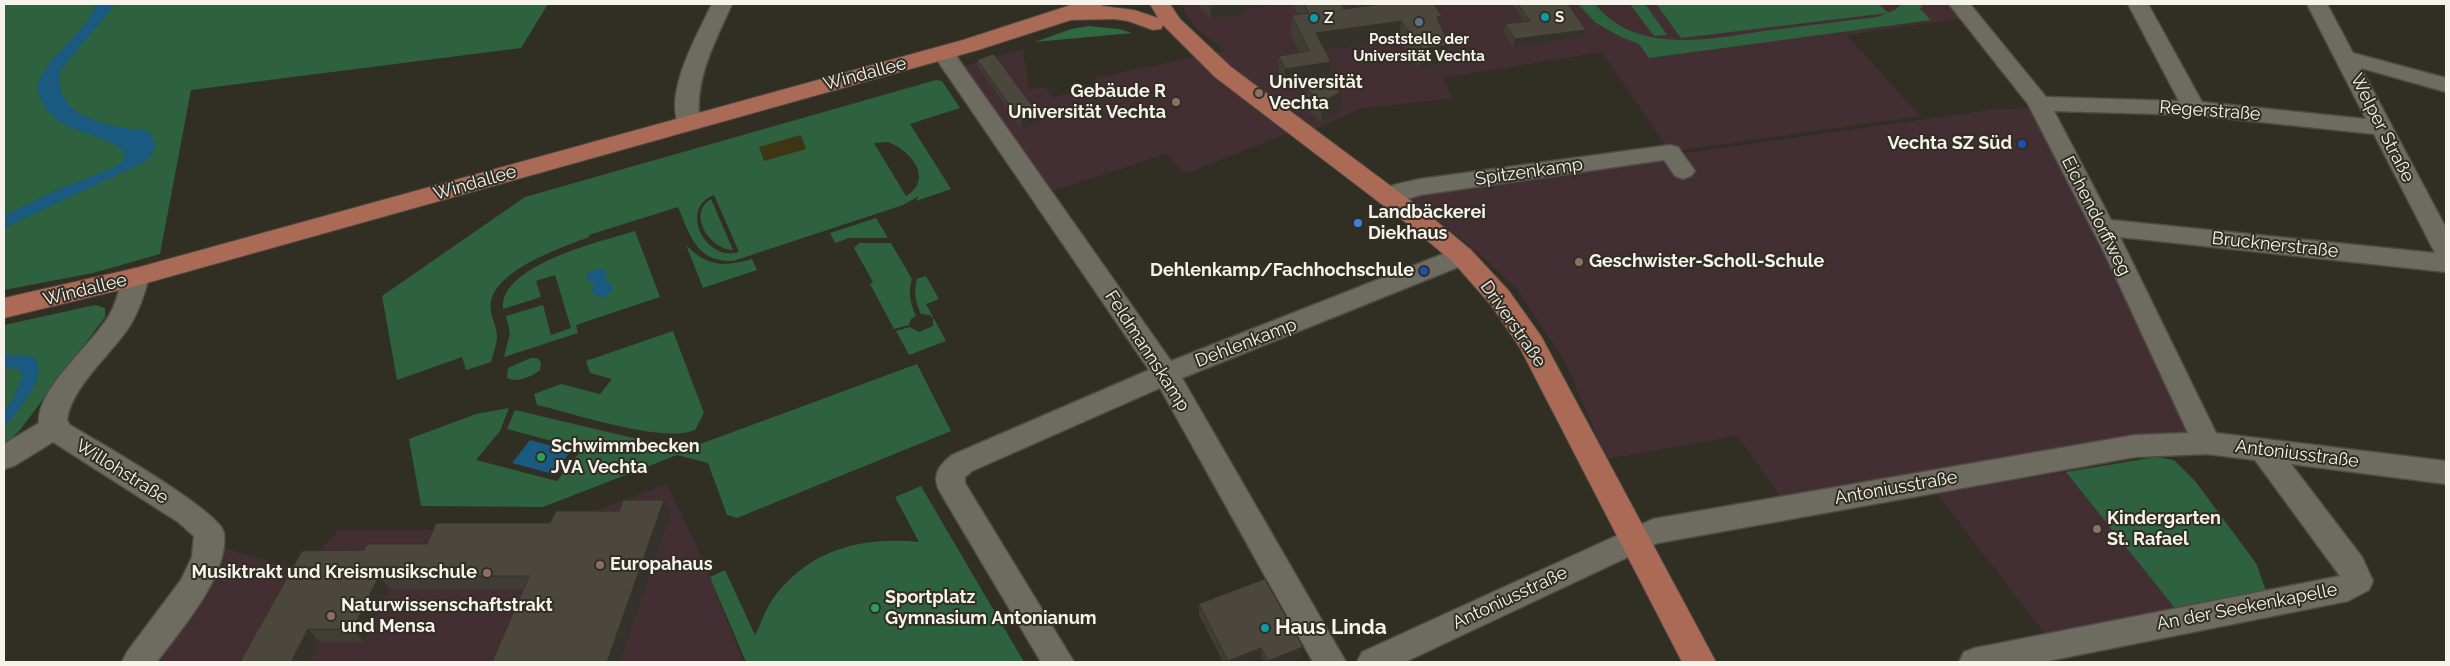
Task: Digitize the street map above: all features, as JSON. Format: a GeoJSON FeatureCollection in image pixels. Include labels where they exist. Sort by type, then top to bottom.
{"type":"FeatureCollection","features":[{"type":"Feature","properties":{"kind":"main road","name":"Windallee"},"geometry":{"type":"LineString","coordinates":[[4,308],[136,277],[946,52],[1034,27],[1068,9],[1094,4]]}},
{"type":"Feature","properties":{"kind":"main road","name":"Driverstraße"},"geometry":{"type":"LineString","coordinates":[[1143,4],[1157,14],[1183,49],[1203,63],[1223,72],[1389,197],[1462,256],[1500,298],[1531,343],[1698,662]]}},
{"type":"Feature","properties":{"kind":"main road","name":"Windallee"},"geometry":{"type":"LineString","coordinates":[[1068,9],[1114,13],[1142,18],[1157,14]]}},
{"type":"Feature","properties":{"kind":"street"},"geometry":{"type":"LineString","coordinates":[[689,123],[686,112],[691,81],[722,4]]}},
{"type":"Feature","properties":{"kind":"street","name":"Eichendorffweg"},"geometry":{"type":"LineString","coordinates":[[1959,4],[2027,86],[2039,104],[2103,227],[2207,443]]}},
{"type":"Feature","properties":{"kind":"street"},"geometry":{"type":"LineString","coordinates":[[2138,4],[2194,108]]}},
{"type":"Feature","properties":{"kind":"street","name":"Welper Straße"},"geometry":{"type":"LineString","coordinates":[[2318,4],[2446,252]]}},
{"type":"Feature","properties":{"kind":"street","name":"Feldmannskamp"},"geometry":{"type":"LineString","coordinates":[[946,52],[948,60],[1166,374],[1330,662]]}},
{"type":"Feature","properties":{"kind":"street"},"geometry":{"type":"LineString","coordinates":[[2345,57],[2446,85]]}},
{"type":"Feature","properties":{"kind":"street","name":"Regerstraße"},"geometry":{"type":"LineString","coordinates":[[2039,104],[2194,108],[2381,128]]}},
{"type":"Feature","properties":{"kind":"street","name":"Spitzenkamp"},"geometry":{"type":"LineString","coordinates":[[1389,197],[1398,192],[1420,187],[1677,161]]}},
{"type":"Feature","properties":{"kind":"street","name":"Brucknerstraße"},"geometry":{"type":"LineString","coordinates":[[2103,227],[2446,263]]}},
{"type":"Feature","properties":{"kind":"street","name":"Dehlenkamp"},"geometry":{"type":"LineString","coordinates":[[1058,662],[950,484],[951,472],[962,463],[1166,374],[1462,256]]}},
{"type":"Feature","properties":{"kind":"street"},"geometry":{"type":"LineString","coordinates":[[4,458],[54,428],[52,416],[58,401],[119,322],[128,304],[136,277]]}},
{"type":"Feature","properties":{"kind":"street","name":"Willohstraße"},"geometry":{"type":"LineString","coordinates":[[54,428],[188,513],[209,532],[207,557],[192,589],[138,662]]}},
{"type":"Feature","properties":{"kind":"street","name":"Antoniusstraße"},"geometry":{"type":"LineString","coordinates":[[1373,662],[1634,539],[1653,532],[2135,446],[2207,443],[2446,472]]}},
{"type":"Feature","properties":{"kind":"street","name":"An der Seekenkapelle"},"geometry":{"type":"LineString","coordinates":[[1975,662],[2183,619],[2348,588],[2358,581],[2351,566],[2263,450]]}},
{"type":"Feature","properties":{"kind":"shaded area","name":"Universität Vechta"},"geometry":{"type":"Polygon","coordinates":[[[1182,4],[1952,4],[1963,18],[1847,35],[1920,116],[1670,152],[1602,52],[1442,78],[1453,98],[1360,109],[1312,131],[1306,126],[1185,174],[1167,154],[1053,191],[962,66],[1023,49],[1029,89],[1046,88],[1053,98],[1095,85],[1094,78],[1225,51],[1195,27],[1186,15],[1182,4]]]}},
{"type":"Feature","properties":{"kind":"shaded area"},"geometry":{"type":"Polygon","coordinates":[[[2031,108],[2093,228],[2192,437],[1783,500],[1737,436],[1607,459],[1564,360],[1516,288],[1476,251],[1408,197],[1430,189],[1997,109],[2031,108]]]}},
{"type":"Feature","properties":{"kind":"shaded area","name":"Kindergarten St. Rafael"},"geometry":{"type":"Polygon","coordinates":[[[2156,457],[2174,460],[2195,481],[2256,563],[2265,588],[2051,642],[1937,494],[2156,457]]]}},
{"type":"Feature","properties":{"kind":"shaded area"},"geometry":{"type":"Polygon","coordinates":[[[667,484],[708,571],[743,662],[160,662],[205,599],[222,566],[223,548],[303,571],[338,530],[544,530],[667,484]]]}},
{"type":"Feature","properties":{"kind":"green space"},"geometry":{"type":"Polygon","coordinates":[[[4,4],[548,4],[521,48],[191,90],[160,254],[93,273],[4,290],[4,4]]]}},
{"type":"Feature","properties":{"kind":"green space"},"geometry":{"type":"Polygon","coordinates":[[[1578,4],[1595,4],[1612,21],[1632,32],[1654,38],[1678,40],[1726,37],[1877,17],[1895,10],[1902,4],[1923,4],[1920,9],[1931,20],[1649,58],[1639,44],[1621,37],[1596,23],[1578,4]]]}},
{"type":"Feature","properties":{"kind":"green space"},"geometry":{"type":"Polygon","coordinates":[[[1630,4],[1645,4],[1667,35],[1654,36],[1630,4]]]}},
{"type":"Feature","properties":{"kind":"green space"},"geometry":{"type":"Polygon","coordinates":[[[1656,4],[1879,4],[1888,13],[1681,38],[1656,4]]]}},
{"type":"Feature","properties":{"kind":"green space"},"geometry":{"type":"Polygon","coordinates":[[[1089,26],[1119,29],[1132,33],[1035,42],[1071,29],[1089,26]]]}},
{"type":"Feature","properties":{"kind":"green space"},"geometry":{"type":"Polygon","coordinates":[[[936,80],[942,81],[960,108],[910,124],[951,189],[916,201],[919,196],[903,205],[733,261],[710,257],[703,252],[691,237],[678,207],[589,235],[589,237],[548,253],[518,269],[496,289],[490,306],[497,334],[491,362],[466,370],[462,357],[397,380],[382,296],[525,197],[936,80]],[[888,142],[874,143],[906,196],[919,182],[919,174],[911,158],[904,151],[888,142]],[[714,195],[703,202],[698,211],[697,222],[701,232],[707,242],[716,250],[727,253],[739,252],[714,195]]]}},
{"type":"Feature","properties":{"kind":"green space"},"geometry":{"type":"Polygon","coordinates":[[[711,199],[733,250],[717,244],[704,230],[701,222],[701,213],[704,205],[711,199]]]}},
{"type":"Feature","properties":{"kind":"green space"},"geometry":{"type":"Polygon","coordinates":[[[876,218],[888,238],[849,238],[835,243],[830,233],[876,218]]]}},
{"type":"Feature","properties":{"kind":"green space"},"geometry":{"type":"Polygon","coordinates":[[[635,231],[660,297],[576,325],[578,333],[504,357],[510,333],[506,316],[543,305],[551,335],[571,328],[555,275],[536,281],[541,297],[503,309],[506,293],[517,280],[555,257],[635,231]]]}},
{"type":"Feature","properties":{"kind":"green space"},"geometry":{"type":"Polygon","coordinates":[[[859,243],[891,243],[912,279],[910,298],[916,316],[910,320],[909,325],[894,329],[870,284],[873,282],[854,248],[859,243]]]}},
{"type":"Feature","properties":{"kind":"green space"},"geometry":{"type":"Polygon","coordinates":[[[686,245],[701,258],[716,263],[733,263],[752,259],[757,270],[703,288],[686,245]]]}},
{"type":"Feature","properties":{"kind":"green space"},"geometry":{"type":"Polygon","coordinates":[[[926,276],[939,299],[926,304],[946,341],[909,355],[896,331],[910,327],[919,332],[933,326],[933,318],[930,315],[921,314],[917,305],[917,279],[926,276]]]}},
{"type":"Feature","properties":{"kind":"green space"},"geometry":{"type":"Polygon","coordinates":[[[95,305],[105,308],[105,317],[20,430],[4,446],[4,325],[95,305]]]}},
{"type":"Feature","properties":{"kind":"green space"},"geometry":{"type":"Polygon","coordinates":[[[673,331],[704,413],[695,430],[681,433],[662,433],[641,430],[537,405],[534,394],[561,384],[600,394],[612,379],[590,373],[586,361],[673,331]]]}},
{"type":"Feature","properties":{"kind":"green space"},"geometry":{"type":"Polygon","coordinates":[[[531,358],[537,358],[541,362],[540,370],[533,375],[516,380],[507,378],[508,368],[531,358]]]}},
{"type":"Feature","properties":{"kind":"green space"},"geometry":{"type":"Polygon","coordinates":[[[917,364],[951,431],[737,518],[727,515],[708,463],[677,455],[543,507],[421,506],[409,439],[476,414],[509,408],[500,431],[476,460],[557,481],[582,449],[507,429],[515,410],[646,441],[688,446],[703,443],[917,364]]]}},
{"type":"Feature","properties":{"kind":"green space"},"geometry":{"type":"Polygon","coordinates":[[[2156,457],[2174,460],[2195,481],[2256,563],[2265,588],[2265,596],[2178,612],[2066,472],[2156,457]]]}},
{"type":"Feature","properties":{"kind":"green space","name":"Sportplatz Gymnasium Antonianum"},"geometry":{"type":"Polygon","coordinates":[[[921,486],[1024,662],[746,662],[710,577],[725,570],[755,635],[772,600],[786,583],[819,558],[837,550],[856,545],[897,541],[919,542],[895,497],[921,486]]]}},
{"type":"Feature","properties":{"kind":"sand"},"geometry":{"type":"Polygon","coordinates":[[[801,135],[806,149],[764,161],[759,147],[801,135]]]}},
{"type":"Feature","properties":{"kind":"water"},"geometry":{"type":"Polygon","coordinates":[[[96,4],[113,4],[110,11],[61,69],[60,86],[65,99],[74,110],[102,123],[148,131],[156,145],[151,156],[142,163],[4,228],[4,216],[54,191],[109,170],[123,161],[125,154],[120,148],[59,121],[50,113],[42,101],[37,86],[49,64],[83,26],[96,4]]]}},
{"type":"Feature","properties":{"kind":"water"},"geometry":{"type":"Polygon","coordinates":[[[602,268],[607,272],[604,279],[611,284],[613,289],[609,294],[600,297],[594,295],[592,290],[594,283],[586,278],[588,273],[602,268]]]}},
{"type":"Feature","properties":{"kind":"water"},"geometry":{"type":"Polygon","coordinates":[[[4,354],[34,357],[38,365],[38,374],[30,394],[4,428],[4,412],[14,398],[23,375],[17,369],[4,367],[4,354]]]}},
{"type":"Feature","properties":{"kind":"water","name":"Schwimmbecken JVA Vechta"},"geometry":{"type":"Polygon","coordinates":[[[530,440],[571,451],[553,474],[512,463],[530,440]]]}},
{"type":"Feature","properties":{"kind":"building"},"geometry":{"type":"Polygon","coordinates":[[[1304,4],[1342,4],[1344,9],[1381,4],[1434,4],[1442,16],[1437,17],[1449,45],[1422,49],[1401,21],[1316,33],[1331,62],[1285,69],[1279,56],[1309,51],[1292,15],[1309,13],[1304,4]]]}},
{"type":"Feature","properties":{"kind":"building","name":"S"},"geometry":{"type":"Polygon","coordinates":[[[1518,4],[1568,4],[1586,30],[1515,39],[1505,24],[1530,21],[1518,4]]]}},
{"type":"Feature","properties":{"kind":"building"},"geometry":{"type":"Polygon","coordinates":[[[994,54],[1039,115],[1021,121],[977,60],[994,54]]]}},
{"type":"Feature","properties":{"kind":"building"},"geometry":{"type":"Polygon","coordinates":[[[1325,81],[1341,92],[1323,102],[1307,90],[1325,81]]]}},
{"type":"Feature","properties":{"kind":"building"},"geometry":{"type":"Polygon","coordinates":[[[623,500],[664,500],[607,662],[492,662],[529,576],[379,576],[353,629],[308,629],[291,662],[240,662],[302,551],[364,550],[367,544],[427,544],[436,523],[550,523],[556,511],[619,511],[623,500]]]}},
{"type":"Feature","properties":{"kind":"building","name":"Haus Linda"},"geometry":{"type":"Polygon","coordinates":[[[1265,579],[1303,647],[1268,661],[1261,648],[1228,661],[1199,604],[1265,579]]]}},
{"type":"Feature","properties":{"kind":"place","name":"S"},"geometry":{"type":"Point","coordinates":[1545,17]}},
{"type":"Feature","properties":{"kind":"place","name":"Z"},"geometry":{"type":"Point","coordinates":[1314,18]}},
{"type":"Feature","properties":{"kind":"place","name":"Poststelle der Universität Vechta"},"geometry":{"type":"Point","coordinates":[1419,22]}},
{"type":"Feature","properties":{"kind":"place","name":"Universität Vechta"},"geometry":{"type":"Point","coordinates":[1259,93]}},
{"type":"Feature","properties":{"kind":"place","name":"Gebäude R Universität Vechta"},"geometry":{"type":"Point","coordinates":[1176,102]}},
{"type":"Feature","properties":{"kind":"place","name":"Vechta SZ Süd"},"geometry":{"type":"Point","coordinates":[2022,144]}},
{"type":"Feature","properties":{"kind":"place","name":"Landbäckerei Diekhaus"},"geometry":{"type":"Point","coordinates":[1358,223]}},
{"type":"Feature","properties":{"kind":"place","name":"Geschwister-Scholl-Schule"},"geometry":{"type":"Point","coordinates":[1579,262]}},
{"type":"Feature","properties":{"kind":"place","name":"Dehlenkamp/Fachhochschule"},"geometry":{"type":"Point","coordinates":[1424,271]}},
{"type":"Feature","properties":{"kind":"place","name":"Schwimmbecken JVA Vechta"},"geometry":{"type":"Point","coordinates":[541,457]}},
{"type":"Feature","properties":{"kind":"place","name":"Kindergarten St. Rafael"},"geometry":{"type":"Point","coordinates":[2097,529]}},
{"type":"Feature","properties":{"kind":"place","name":"Europahaus"},"geometry":{"type":"Point","coordinates":[600,565]}},
{"type":"Feature","properties":{"kind":"place","name":"Musiktrakt und Kreismusikschule"},"geometry":{"type":"Point","coordinates":[487,573]}},
{"type":"Feature","properties":{"kind":"place","name":"Sportplatz Gymnasium Antonianum"},"geometry":{"type":"Point","coordinates":[875,608]}},
{"type":"Feature","properties":{"kind":"place","name":"Naturwissenschaftstrakt und Mensa"},"geometry":{"type":"Point","coordinates":[331,616]}},
{"type":"Feature","properties":{"kind":"place","name":"Haus Linda"},"geometry":{"type":"Point","coordinates":[1265,628]}}]}
